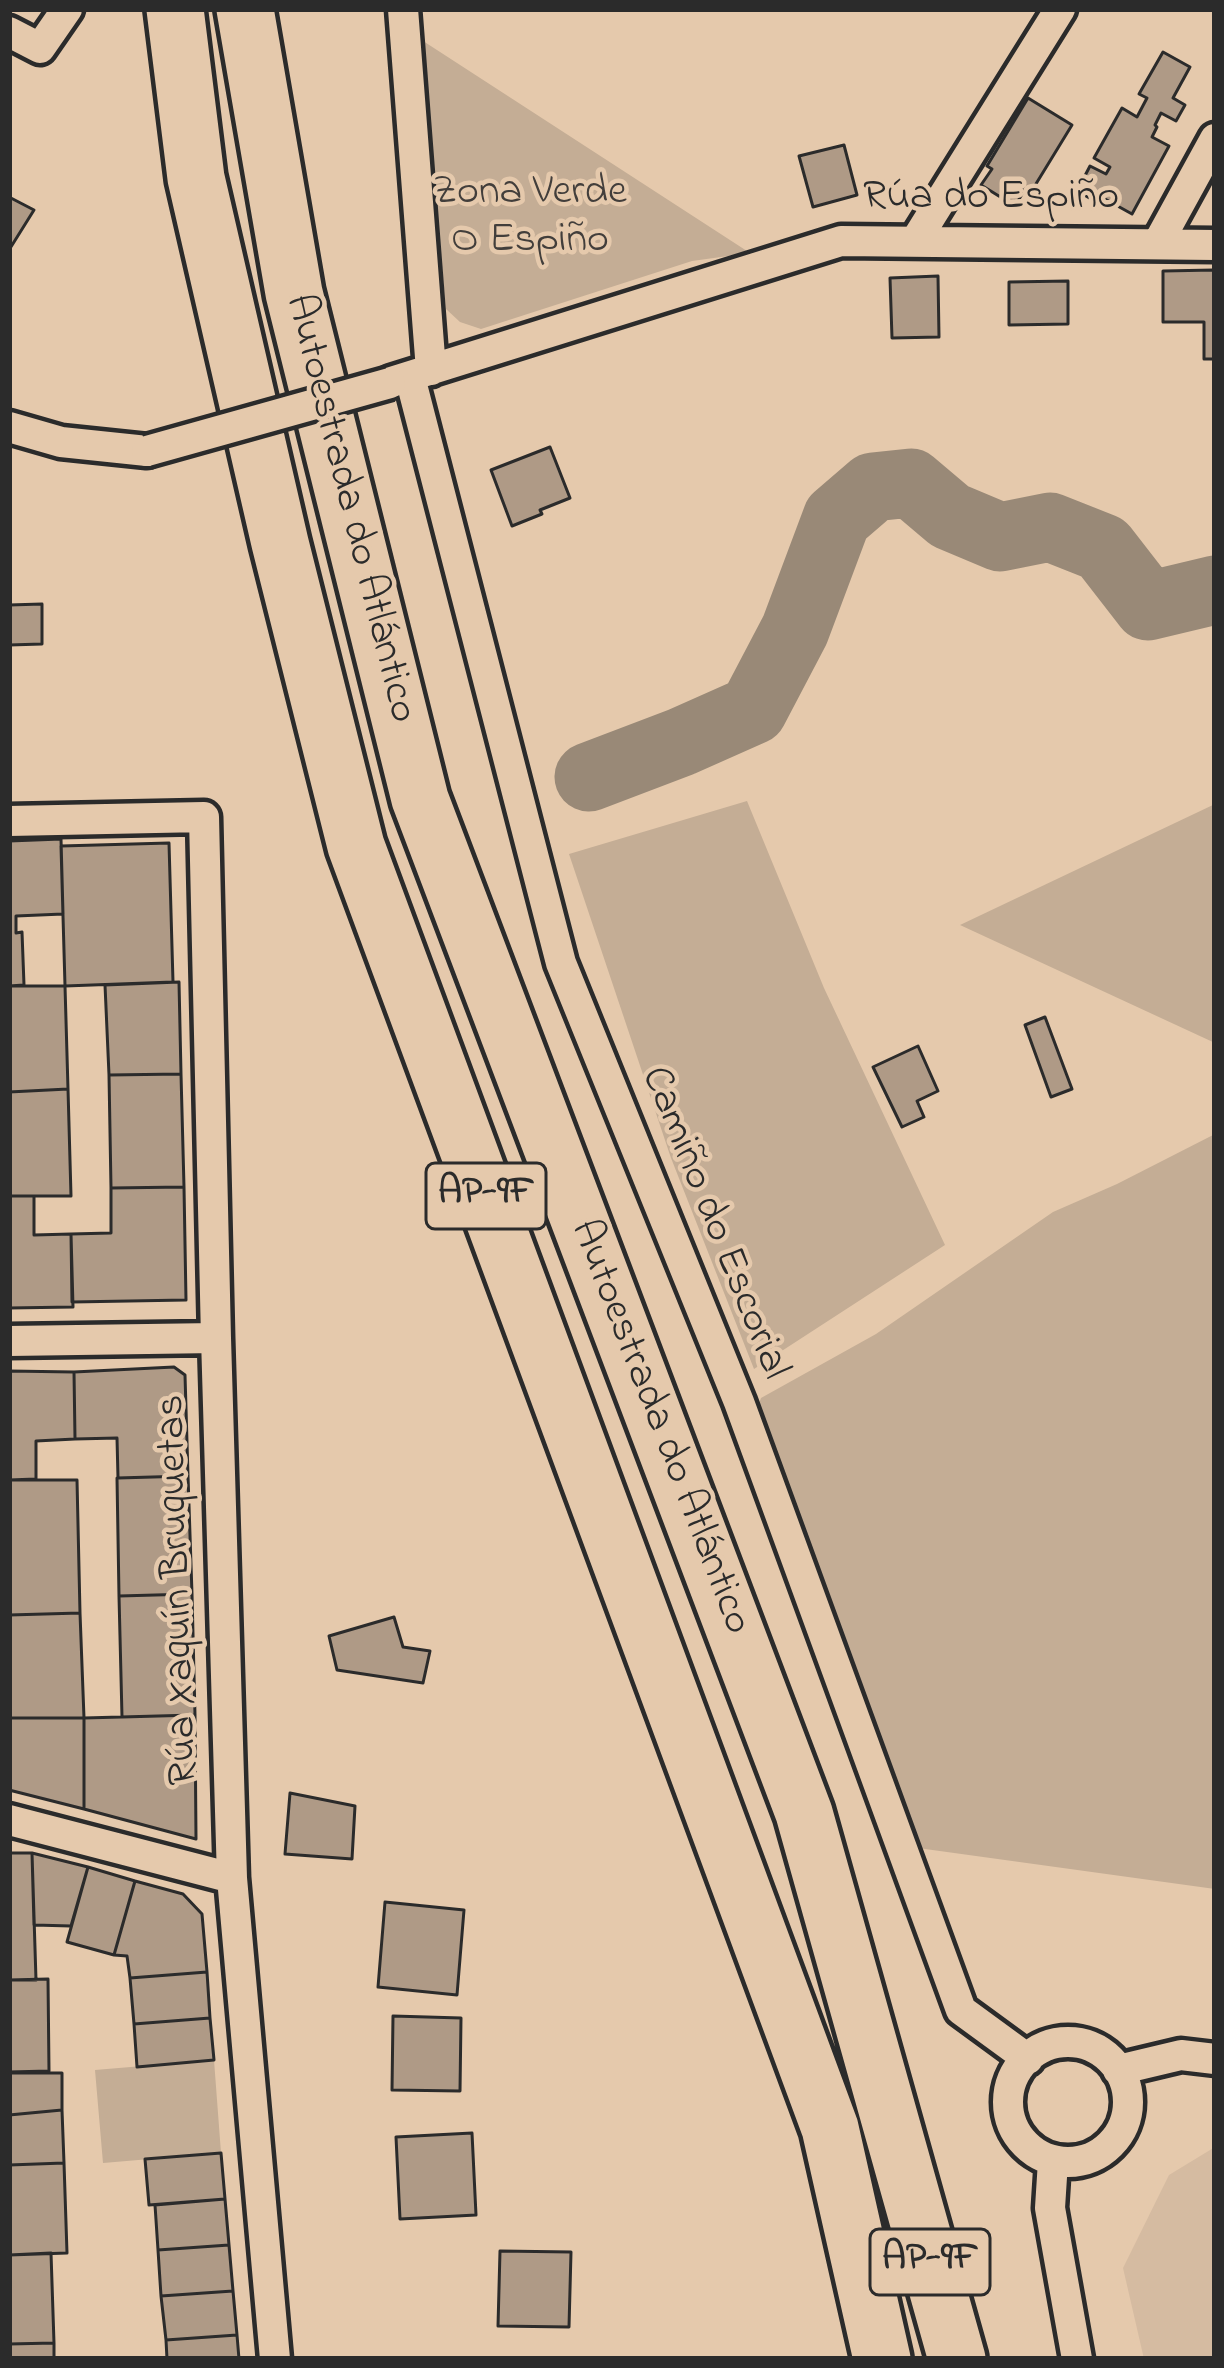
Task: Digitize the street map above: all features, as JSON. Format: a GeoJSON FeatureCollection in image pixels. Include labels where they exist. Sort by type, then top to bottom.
{"type":"FeatureCollection","features":[{"type":"Feature","properties":{"kind":"highway"},"geometry":{"type":"LineString","coordinates":[[147,9],[196,178]]}},
{"type":"Feature","properties":{"kind":"highway","name":"Autoestrada do Atlántico"},"geometry":{"type":"LineString","coordinates":[[175,9],[196,178],[356,846],[830,2128],[882,2359]]}},
{"type":"Feature","properties":{"kind":"highway","name":"Autoestrada do Atlántico"},"geometry":{"type":"LineString","coordinates":[[245,9],[294,293],[420,799],[803,1813],[957,2359]]}},
{"type":"Feature","properties":{"kind":"highway"},"geometry":{"type":"LineString","coordinates":[[283,9],[301,182],[294,293]]}},
{"type":"Feature","properties":{"kind":"street"},"geometry":{"type":"LineString","coordinates":[[9,32],[40,48],[67,9]]}},
{"type":"Feature","properties":{"kind":"street","name":"Camiño do Escorial"},"geometry":{"type":"LineString","coordinates":[[403,9],[410,376],[561,963],[739,1402],[961,2010],[1028,2060]]}},
{"type":"Feature","properties":{"kind":"street"},"geometry":{"type":"LineString","coordinates":[[916,240],[1060,9]]}},
{"type":"Feature","properties":{"kind":"street"},"geometry":{"type":"LineString","coordinates":[[1158,243],[1215,139]]}},
{"type":"Feature","properties":{"kind":"street","name":"Rúa do Espiño"},"geometry":{"type":"LineString","coordinates":[[9,427],[61,442],[147,451],[410,376],[841,241],[1215,244]]}},
{"type":"Feature","properties":{"kind":"street","name":"Rúa Xaquín Bruquetas"},"geometry":{"type":"LineString","coordinates":[[9,821],[204,817],[232,1878],[275,2359]]}},
{"type":"Feature","properties":{"kind":"street"},"geometry":{"type":"LineString","coordinates":[[9,1341],[216,1339]]}},
{"type":"Feature","properties":{"kind":"street"},"geometry":{"type":"LineString","coordinates":[[9,1820],[232,1878]]}},
{"type":"Feature","properties":{"kind":"street"},"geometry":{"type":"LineString","coordinates":[[1071,2042],[1092,2047],[1118,2070],[1129,2098],[1125,2124],[1114,2142],[1097,2155],[1078,2162],[1053,2161],[1034,2153],[1017,2135],[1009,2116],[1010,2087],[1018,2068],[1038,2050],[1071,2042]]}},
{"type":"Feature","properties":{"kind":"street"},"geometry":{"type":"LineString","coordinates":[[1118,2070],[1181,2055],[1215,2059]]}},
{"type":"Feature","properties":{"kind":"street"},"geometry":{"type":"LineString","coordinates":[[1053,2161],[1050,2208],[1077,2359]]}},
{"type":"Feature","properties":{"kind":"shaded area"},"geometry":{"type":"Polygon","coordinates":[[[1215,2147],[1215,2359],[1144,2359],[1123,2268],[1169,2175],[1215,2147]]]}},
{"type":"Feature","properties":{"kind":"green space","name":"Zona Verde O Espiño"},"geometry":{"type":"Polygon","coordinates":[[[420,39],[750,253],[692,261],[481,329],[460,322],[446,309],[420,39]]]}},
{"type":"Feature","properties":{"kind":"green space"},"geometry":{"type":"Polygon","coordinates":[[[747,801],[824,988],[945,1245],[754,1369],[671,1158],[569,854],[747,801]]]}},
{"type":"Feature","properties":{"kind":"green space"},"geometry":{"type":"Polygon","coordinates":[[[1215,804],[1215,1043],[960,925],[1215,804]]]}},
{"type":"Feature","properties":{"kind":"green space"},"geometry":{"type":"Polygon","coordinates":[[[1215,1134],[1215,1889],[918,1848],[756,1412],[761,1398],[876,1334],[1053,1212],[1215,1134]]]}},
{"type":"Feature","properties":{"kind":"green space"},"geometry":{"type":"Polygon","coordinates":[[[214,2060],[221,2153],[103,2163],[95,2070],[214,2060]]]}},
{"type":"Feature","properties":{"kind":"building"},"geometry":{"type":"Polygon","coordinates":[[[1163,52],[1190,67],[1173,98],[1185,105],[1176,121],[1161,113],[1155,125],[1152,137],[1169,146],[1132,214],[1096,194],[1093,200],[1077,191],[1090,166],[1106,174],[1110,167],[1094,158],[1122,108],[1137,117],[1147,98],[1139,94],[1163,52]]]}},
{"type":"Feature","properties":{"kind":"building"},"geometry":{"type":"Polygon","coordinates":[[[1028,98],[1072,125],[1031,192],[1025,189],[1015,206],[981,185],[992,169],[987,166],[1028,98]]]}},
{"type":"Feature","properties":{"kind":"building"},"geometry":{"type":"Polygon","coordinates":[[[844,145],[857,195],[813,207],[799,156],[844,145]]]}},
{"type":"Feature","properties":{"kind":"building"},"geometry":{"type":"Polygon","coordinates":[[[9,197],[34,210],[9,250],[9,197]]]}},
{"type":"Feature","properties":{"kind":"building"},"geometry":{"type":"Polygon","coordinates":[[[1214,270],[1215,359],[1204,359],[1204,322],[1163,322],[1163,271],[1214,270]]]}},
{"type":"Feature","properties":{"kind":"building"},"geometry":{"type":"Polygon","coordinates":[[[938,276],[939,337],[892,338],[890,278],[938,276]]]}},
{"type":"Feature","properties":{"kind":"building"},"geometry":{"type":"Polygon","coordinates":[[[1068,281],[1068,324],[1009,325],[1009,282],[1068,281]]]}},
{"type":"Feature","properties":{"kind":"building"},"geometry":{"type":"Polygon","coordinates":[[[550,447],[570,498],[512,526],[491,470],[550,447]]]}},
{"type":"Feature","properties":{"kind":"building"},"geometry":{"type":"Polygon","coordinates":[[[42,604],[42,644],[9,645],[9,605],[42,604]]]}},
{"type":"Feature","properties":{"kind":"building"},"geometry":{"type":"Polygon","coordinates":[[[61,839],[63,914],[16,916],[16,933],[22,932],[24,985],[9,986],[9,841],[61,839]]]}},
{"type":"Feature","properties":{"kind":"building"},"geometry":{"type":"Polygon","coordinates":[[[169,843],[173,982],[65,986],[61,846],[169,843]]]}},
{"type":"Feature","properties":{"kind":"building"},"geometry":{"type":"Polygon","coordinates":[[[179,982],[181,1074],[109,1075],[105,985],[179,982]]]}},
{"type":"Feature","properties":{"kind":"building"},"geometry":{"type":"Polygon","coordinates":[[[9,986],[65,986],[68,1089],[9,1092],[9,986]]]}},
{"type":"Feature","properties":{"kind":"building"},"geometry":{"type":"Polygon","coordinates":[[[1045,1017],[1072,1089],[1051,1097],[1025,1025],[1045,1017]]]}},
{"type":"Feature","properties":{"kind":"building"},"geometry":{"type":"Polygon","coordinates":[[[918,1046],[938,1091],[917,1101],[924,1117],[902,1127],[873,1067],[918,1046]]]}},
{"type":"Feature","properties":{"kind":"building"},"geometry":{"type":"Polygon","coordinates":[[[181,1074],[184,1187],[111,1188],[109,1075],[181,1074]]]}},
{"type":"Feature","properties":{"kind":"building"},"geometry":{"type":"Polygon","coordinates":[[[68,1089],[71,1196],[9,1196],[9,1092],[68,1089]]]}},
{"type":"Feature","properties":{"kind":"building"},"geometry":{"type":"Polygon","coordinates":[[[184,1187],[186,1300],[72,1302],[71,1234],[111,1233],[111,1188],[184,1187]]]}},
{"type":"Feature","properties":{"kind":"building"},"geometry":{"type":"Polygon","coordinates":[[[9,1196],[34,1196],[34,1235],[71,1234],[73,1307],[9,1308],[9,1196]]]}},
{"type":"Feature","properties":{"kind":"building"},"geometry":{"type":"Polygon","coordinates":[[[174,1367],[185,1375],[188,1476],[118,1478],[117,1438],[75,1439],[74,1372],[174,1367]]]}},
{"type":"Feature","properties":{"kind":"building"},"geometry":{"type":"Polygon","coordinates":[[[9,1371],[74,1372],[75,1439],[36,1441],[36,1479],[9,1480],[9,1371]]]}},
{"type":"Feature","properties":{"kind":"building"},"geometry":{"type":"Polygon","coordinates":[[[188,1476],[192,1594],[119,1596],[117,1478],[188,1476]]]}},
{"type":"Feature","properties":{"kind":"building"},"geometry":{"type":"Polygon","coordinates":[[[9,1480],[77,1480],[80,1613],[9,1615],[9,1480]]]}},
{"type":"Feature","properties":{"kind":"building"},"geometry":{"type":"Polygon","coordinates":[[[192,1594],[195,1715],[122,1717],[119,1596],[192,1594]]]}},
{"type":"Feature","properties":{"kind":"building"},"geometry":{"type":"Polygon","coordinates":[[[80,1613],[84,1718],[9,1718],[9,1615],[80,1613]]]}},
{"type":"Feature","properties":{"kind":"building"},"geometry":{"type":"Polygon","coordinates":[[[394,1617],[403,1647],[430,1651],[423,1683],[337,1670],[329,1636],[394,1617]]]}},
{"type":"Feature","properties":{"kind":"building"},"geometry":{"type":"Polygon","coordinates":[[[195,1715],[196,1839],[84,1809],[84,1718],[195,1715]]]}},
{"type":"Feature","properties":{"kind":"building"},"geometry":{"type":"Polygon","coordinates":[[[9,1718],[84,1718],[84,1809],[9,1790],[9,1718]]]}},
{"type":"Feature","properties":{"kind":"building"},"geometry":{"type":"Polygon","coordinates":[[[290,1793],[355,1806],[352,1859],[285,1854],[290,1793]]]}},
{"type":"Feature","properties":{"kind":"building"},"geometry":{"type":"Polygon","coordinates":[[[9,1853],[32,1853],[36,1980],[9,1980],[9,1853]]]}},
{"type":"Feature","properties":{"kind":"building"},"geometry":{"type":"Polygon","coordinates":[[[32,1853],[88,1867],[71,1926],[34,1925],[32,1853]]]}},
{"type":"Feature","properties":{"kind":"building"},"geometry":{"type":"Polygon","coordinates":[[[88,1867],[135,1881],[114,1955],[67,1942],[88,1867]]]}},
{"type":"Feature","properties":{"kind":"building"},"geometry":{"type":"Polygon","coordinates":[[[135,1881],[183,1894],[202,1914],[207,1972],[130,1978],[127,1956],[114,1955],[135,1881]]]}},
{"type":"Feature","properties":{"kind":"building"},"geometry":{"type":"Polygon","coordinates":[[[385,1902],[464,1910],[457,1995],[378,1987],[385,1902]]]}},
{"type":"Feature","properties":{"kind":"building"},"geometry":{"type":"Polygon","coordinates":[[[207,1972],[210,2018],[134,2024],[130,1978],[207,1972]]]}},
{"type":"Feature","properties":{"kind":"building"},"geometry":{"type":"Polygon","coordinates":[[[48,1979],[49,2071],[9,2072],[9,1980],[48,1979]]]}},
{"type":"Feature","properties":{"kind":"building"},"geometry":{"type":"Polygon","coordinates":[[[393,2016],[461,2018],[460,2091],[392,2090],[393,2016]]]}},
{"type":"Feature","properties":{"kind":"building"},"geometry":{"type":"Polygon","coordinates":[[[210,2018],[214,2060],[137,2067],[134,2024],[210,2018]]]}},
{"type":"Feature","properties":{"kind":"building"},"geometry":{"type":"Polygon","coordinates":[[[9,2073],[62,2073],[62,2110],[9,2115],[9,2073]]]}},
{"type":"Feature","properties":{"kind":"building"},"geometry":{"type":"Polygon","coordinates":[[[62,2110],[64,2163],[9,2165],[9,2115],[62,2110]]]}},
{"type":"Feature","properties":{"kind":"building"},"geometry":{"type":"Polygon","coordinates":[[[472,2133],[476,2215],[400,2219],[396,2137],[472,2133]]]}},
{"type":"Feature","properties":{"kind":"building"},"geometry":{"type":"Polygon","coordinates":[[[221,2153],[225,2199],[149,2205],[145,2159],[221,2153]]]}},
{"type":"Feature","properties":{"kind":"building"},"geometry":{"type":"Polygon","coordinates":[[[64,2163],[67,2253],[9,2255],[9,2165],[64,2163]]]}},
{"type":"Feature","properties":{"kind":"building"},"geometry":{"type":"Polygon","coordinates":[[[225,2199],[229,2245],[158,2250],[155,2205],[225,2199]]]}},
{"type":"Feature","properties":{"kind":"building"},"geometry":{"type":"Polygon","coordinates":[[[229,2245],[233,2291],[161,2296],[158,2250],[229,2245]]]}},
{"type":"Feature","properties":{"kind":"building"},"geometry":{"type":"Polygon","coordinates":[[[500,2251],[571,2252],[569,2327],[498,2326],[500,2251]]]}},
{"type":"Feature","properties":{"kind":"building"},"geometry":{"type":"Polygon","coordinates":[[[51,2253],[54,2343],[9,2344],[9,2255],[51,2253]]]}},
{"type":"Feature","properties":{"kind":"building"},"geometry":{"type":"Polygon","coordinates":[[[233,2291],[237,2335],[166,2340],[161,2296],[233,2291]]]}},
{"type":"Feature","properties":{"kind":"building"},"geometry":{"type":"Polygon","coordinates":[[[237,2335],[239,2359],[167,2359],[166,2340],[237,2335]]]}},
{"type":"Feature","properties":{"kind":"building"},"geometry":{"type":"Polygon","coordinates":[[[54,2343],[54,2359],[9,2359],[9,2344],[54,2343]]]}},
{"type":"Feature","properties":{"kind":"waterway"},"geometry":{"type":"LineString","coordinates":[[589,777],[753,710],[795,630],[837,518],[873,487],[911,483],[950,516],[1000,537],[1050,527],[1103,548],[1148,606],[1215,590]]}}]}
